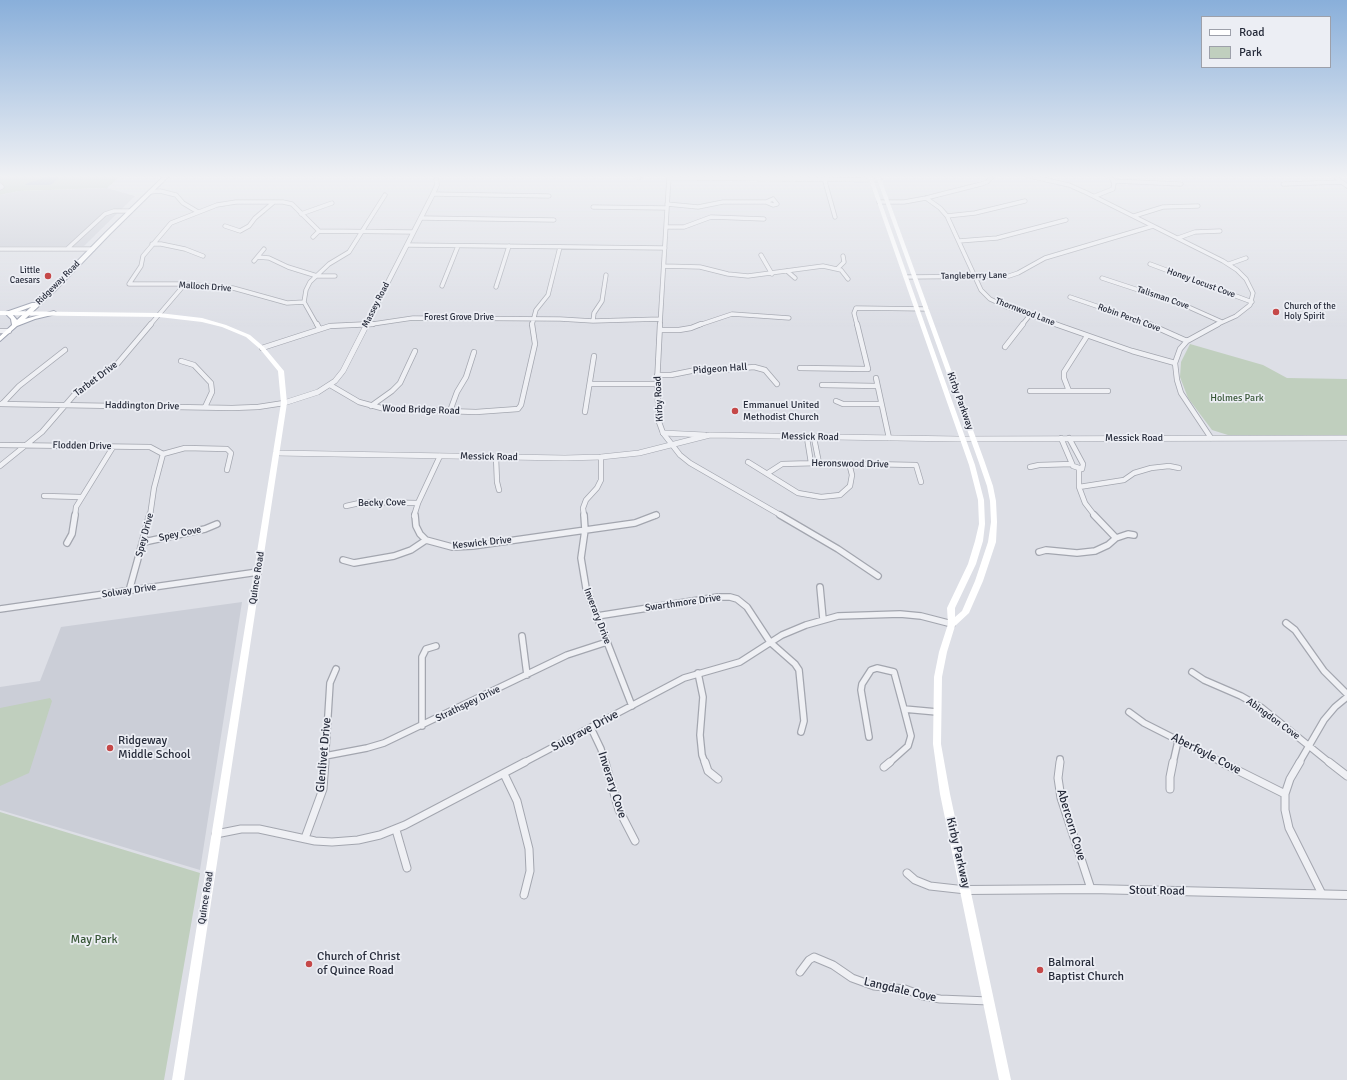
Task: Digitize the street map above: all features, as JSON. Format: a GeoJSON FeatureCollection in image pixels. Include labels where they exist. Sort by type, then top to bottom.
{"type":"FeatureCollection","features":[{"type":"Feature","properties":{"kind":"main road","name":"Ridgeway Road"},"geometry":{"type":"LineString","coordinates":[[0,339],[44,298],[115,226]]}},
{"type":"Feature","properties":{"kind":"main road","name":"Kirby Parkway"},"geometry":{"type":"LineString","coordinates":[[888,226],[963,439],[979,487],[981,500],[982,524],[979,541],[972,564],[951,608],[952,624],[943,652],[938,677],[938,744],[945,794],[1005,1080]]}},
{"type":"Feature","properties":{"kind":"main road","name":"Kirby Parkway"},"geometry":{"type":"LineString","coordinates":[[896,226],[974,439],[990,486],[993,501],[994,522],[992,542],[979,581],[965,613],[952,624]]}},
{"type":"Feature","properties":{"kind":"main road"},"geometry":{"type":"LineString","coordinates":[[8,313],[27,308],[44,298]]}},
{"type":"Feature","properties":{"kind":"main road"},"geometry":{"type":"LineString","coordinates":[[44,298],[42,309],[54,313]]}},
{"type":"Feature","properties":{"kind":"main road","name":"Quince Road"},"geometry":{"type":"LineString","coordinates":[[0,313],[159,315],[195,318],[224,326],[248,336],[262,348],[281,372],[284,403],[178,1080]]}},
{"type":"Feature","properties":{"kind":"main road"},"geometry":{"type":"LineString","coordinates":[[8,313],[14,319],[15,325],[33,318],[54,313]]}},
{"type":"Feature","properties":{"kind":"street"},"geometry":{"type":"LineString","coordinates":[[68,248],[92,226]]}},
{"type":"Feature","properties":{"kind":"street"},"geometry":{"type":"LineString","coordinates":[[152,244],[168,226]]}},
{"type":"Feature","properties":{"kind":"street"},"geometry":{"type":"LineString","coordinates":[[226,226],[240,231],[248,226]]}},
{"type":"Feature","properties":{"kind":"street"},"geometry":{"type":"LineString","coordinates":[[315,226],[320,231],[413,232]]}},
{"type":"Feature","properties":{"kind":"street"},"geometry":{"type":"LineString","coordinates":[[319,328],[304,302],[306,290],[310,282],[329,264],[349,252],[366,226]]}},
{"type":"Feature","properties":{"kind":"street","name":"Massey Road"},"geometry":{"type":"LineString","coordinates":[[284,403],[310,395],[330,385],[343,371],[416,226]]}},
{"type":"Feature","properties":{"kind":"street"},"geometry":{"type":"LineString","coordinates":[[666,227],[686,226]]}},
{"type":"Feature","properties":{"kind":"street","name":"Thornwood Lane"},"geometry":{"type":"LineString","coordinates":[[952,226],[983,292],[1001,305],[1140,354],[1175,363]]}},
{"type":"Feature","properties":{"kind":"street"},"geometry":{"type":"LineString","coordinates":[[959,241],[997,238],[1041,226]]}},
{"type":"Feature","properties":{"kind":"street","name":"Tangleberry Lane"},"geometry":{"type":"LineString","coordinates":[[907,277],[1004,277],[1014,275],[1045,258],[1152,226]]}},
{"type":"Feature","properties":{"kind":"street"},"geometry":{"type":"LineString","coordinates":[[1154,226],[1230,264],[1242,275],[1249,284],[1253,293],[1252,302],[1242,312],[1186,341],[1180,349],[1175,363],[1177,380],[1181,393],[1211,438]]}},
{"type":"Feature","properties":{"kind":"street","name":"Kirby Road"},"geometry":{"type":"LineString","coordinates":[[666,227],[657,375],[659,422],[663,433],[672,445],[690,463],[838,549],[878,576]]}},
{"type":"Feature","properties":{"kind":"street"},"geometry":{"type":"LineString","coordinates":[[313,237],[320,231]]}},
{"type":"Feature","properties":{"kind":"street"},"geometry":{"type":"LineString","coordinates":[[1178,238],[1195,232],[1220,231]]}},
{"type":"Feature","properties":{"kind":"street"},"geometry":{"type":"LineString","coordinates":[[152,244],[185,249],[203,256]]}},
{"type":"Feature","properties":{"kind":"street","name":"Malloch Drive"},"geometry":{"type":"LineString","coordinates":[[152,244],[143,256],[141,266],[129,284],[185,284],[233,288],[287,303],[304,302]]}},
{"type":"Feature","properties":{"kind":"street"},"geometry":{"type":"LineString","coordinates":[[407,245],[665,248]]}},
{"type":"Feature","properties":{"kind":"street"},"geometry":{"type":"LineString","coordinates":[[442,286],[458,246]]}},
{"type":"Feature","properties":{"kind":"street"},"geometry":{"type":"LineString","coordinates":[[496,287],[509,246]]}},
{"type":"Feature","properties":{"kind":"street"},"geometry":{"type":"LineString","coordinates":[[533,318],[537,308],[548,295],[560,247]]}},
{"type":"Feature","properties":{"kind":"street"},"geometry":{"type":"LineString","coordinates":[[0,249],[93,249]]}},
{"type":"Feature","properties":{"kind":"street"},"geometry":{"type":"LineString","coordinates":[[254,261],[264,249]]}},
{"type":"Feature","properties":{"kind":"street"},"geometry":{"type":"LineString","coordinates":[[761,255],[772,274]]}},
{"type":"Feature","properties":{"kind":"street"},"geometry":{"type":"LineString","coordinates":[[838,269],[844,262],[843,256]]}},
{"type":"Feature","properties":{"kind":"street"},"geometry":{"type":"LineString","coordinates":[[258,257],[269,258],[288,267],[317,276],[335,276]]}},
{"type":"Feature","properties":{"kind":"street"},"geometry":{"type":"LineString","coordinates":[[1230,264],[1246,258]]}},
{"type":"Feature","properties":{"kind":"street","name":"Honey Locust Cove"},"geometry":{"type":"LineString","coordinates":[[1150,264],[1202,282],[1252,302]]}},
{"type":"Feature","properties":{"kind":"street"},"geometry":{"type":"LineString","coordinates":[[664,266],[700,267],[723,274],[738,276],[772,274],[814,266],[838,269],[845,273],[848,279]]}},
{"type":"Feature","properties":{"kind":"street"},"geometry":{"type":"LineString","coordinates":[[787,271],[795,278]]}},
{"type":"Feature","properties":{"kind":"street"},"geometry":{"type":"LineString","coordinates":[[593,321],[594,313],[602,301],[606,275]]}},
{"type":"Feature","properties":{"kind":"street","name":"Talisman Cove"},"geometry":{"type":"LineString","coordinates":[[1102,278],[1184,305],[1222,322]]}},
{"type":"Feature","properties":{"kind":"street","name":"Tarbet Drive"},"geometry":{"type":"LineString","coordinates":[[0,466],[42,432],[78,392],[118,363],[185,284]]}},
{"type":"Feature","properties":{"kind":"street","name":"Robin Perch Cove"},"geometry":{"type":"LineString","coordinates":[[1070,297],[1152,326],[1186,341]]}},
{"type":"Feature","properties":{"kind":"street"},"geometry":{"type":"LineString","coordinates":[[800,368],[868,368],[855,309],[862,307],[926,310]]}},
{"type":"Feature","properties":{"kind":"street"},"geometry":{"type":"LineString","coordinates":[[660,330],[691,328],[716,318],[732,314],[789,318]]}},
{"type":"Feature","properties":{"kind":"street"},"geometry":{"type":"LineString","coordinates":[[1005,347],[1030,315]]}},
{"type":"Feature","properties":{"kind":"street","name":"Forest Grove Drive"},"geometry":{"type":"LineString","coordinates":[[262,348],[319,328],[330,326],[366,325],[413,318],[533,318],[593,321],[660,319]]}},
{"type":"Feature","properties":{"kind":"street","name":"Wood Bridge Road"},"geometry":{"type":"LineString","coordinates":[[330,385],[354,400],[371,406],[390,410],[483,412],[518,409],[521,405],[535,344],[532,326],[533,318]]}},
{"type":"Feature","properties":{"kind":"street"},"geometry":{"type":"LineString","coordinates":[[0,330],[9,331]]}},
{"type":"Feature","properties":{"kind":"street"},"geometry":{"type":"LineString","coordinates":[[1069,391],[1064,378],[1064,372],[1087,336]]}},
{"type":"Feature","properties":{"kind":"street"},"geometry":{"type":"LineString","coordinates":[[1,404],[19,386],[65,350]]}},
{"type":"Feature","properties":{"kind":"street"},"geometry":{"type":"LineString","coordinates":[[371,406],[392,391],[400,383],[415,351]]}},
{"type":"Feature","properties":{"kind":"street"},"geometry":{"type":"LineString","coordinates":[[450,411],[457,392],[466,378],[474,352]]}},
{"type":"Feature","properties":{"kind":"street"},"geometry":{"type":"LineString","coordinates":[[585,412],[594,356]]}},
{"type":"Feature","properties":{"kind":"street"},"geometry":{"type":"LineString","coordinates":[[181,361],[189,362],[198,368],[211,383],[212,392],[205,408]]}},
{"type":"Feature","properties":{"kind":"street","name":"Pidgeon Hall"},"geometry":{"type":"LineString","coordinates":[[657,375],[671,375],[703,368],[722,370],[752,367],[765,370],[777,384]]}},
{"type":"Feature","properties":{"kind":"street"},"geometry":{"type":"LineString","coordinates":[[876,378],[889,438]]}},
{"type":"Feature","properties":{"kind":"street"},"geometry":{"type":"LineString","coordinates":[[590,384],[657,384]]}},
{"type":"Feature","properties":{"kind":"street"},"geometry":{"type":"LineString","coordinates":[[822,386],[877,386]]}},
{"type":"Feature","properties":{"kind":"street"},"geometry":{"type":"LineString","coordinates":[[1030,390],[1108,391]]}},
{"type":"Feature","properties":{"kind":"street"},"geometry":{"type":"LineString","coordinates":[[836,401],[843,404],[881,404]]}},
{"type":"Feature","properties":{"kind":"street","name":"Haddington Drive"},"geometry":{"type":"LineString","coordinates":[[1,404],[205,408],[249,407],[284,403]]}},
{"type":"Feature","properties":{"kind":"street"},"geometry":{"type":"LineString","coordinates":[[663,433],[710,435]]}},
{"type":"Feature","properties":{"kind":"street","name":"Messick Road"},"geometry":{"type":"LineString","coordinates":[[276,453],[565,458],[601,457],[639,453],[710,435],[807,438],[963,439],[1347,438]]}},
{"type":"Feature","properties":{"kind":"street"},"geometry":{"type":"LineString","coordinates":[[807,438],[811,463]]}},
{"type":"Feature","properties":{"kind":"street"},"geometry":{"type":"LineString","coordinates":[[814,438],[819,463]]}},
{"type":"Feature","properties":{"kind":"street"},"geometry":{"type":"LineString","coordinates":[[1061,438],[1073,466],[1079,469],[1084,468],[1069,438]]}},
{"type":"Feature","properties":{"kind":"street","name":"Flodden Drive"},"geometry":{"type":"LineString","coordinates":[[0,445],[150,448],[157,450],[162,454]]}},
{"type":"Feature","properties":{"kind":"street"},"geometry":{"type":"LineString","coordinates":[[67,543],[72,531],[74,511],[81,497],[113,447]]}},
{"type":"Feature","properties":{"kind":"street"},"geometry":{"type":"LineString","coordinates":[[162,454],[185,448],[227,449],[231,453],[227,470]]}},
{"type":"Feature","properties":{"kind":"street","name":"Spey Drive"},"geometry":{"type":"LineString","coordinates":[[129,591],[150,518],[153,491],[162,454]]}},
{"type":"Feature","properties":{"kind":"street"},"geometry":{"type":"LineString","coordinates":[[343,560],[354,563],[394,556],[406,552],[426,540],[418,530],[415,522],[415,514],[418,503],[440,456]]}},
{"type":"Feature","properties":{"kind":"street"},"geometry":{"type":"LineString","coordinates":[[496,457],[497,482],[499,490]]}},
{"type":"Feature","properties":{"kind":"street","name":"Inverary Drive"},"geometry":{"type":"LineString","coordinates":[[601,457],[601,480],[586,500],[583,508],[585,530],[581,552],[584,578],[632,706]]}},
{"type":"Feature","properties":{"kind":"street"},"geometry":{"type":"LineString","coordinates":[[748,462],[768,473],[787,487],[805,495],[821,497],[840,495],[850,486],[852,475],[849,463]]}},
{"type":"Feature","properties":{"kind":"street","name":"Heronswood Drive"},"geometry":{"type":"LineString","coordinates":[[768,473],[782,464],[849,463],[916,465],[921,482]]}},
{"type":"Feature","properties":{"kind":"street"},"geometry":{"type":"LineString","coordinates":[[1030,467],[1039,465],[1072,464]]}},
{"type":"Feature","properties":{"kind":"street"},"geometry":{"type":"LineString","coordinates":[[1079,487],[1124,480],[1134,473],[1151,468],[1169,466],[1179,468]]}},
{"type":"Feature","properties":{"kind":"street"},"geometry":{"type":"LineString","coordinates":[[1079,469],[1079,487],[1089,510],[1116,538]]}},
{"type":"Feature","properties":{"kind":"street"},"geometry":{"type":"LineString","coordinates":[[44,496],[81,497]]}},
{"type":"Feature","properties":{"kind":"street","name":"Becky Cove"},"geometry":{"type":"LineString","coordinates":[[346,506],[360,502],[418,503]]}},
{"type":"Feature","properties":{"kind":"street","name":"Keswick Drive"},"geometry":{"type":"LineString","coordinates":[[426,540],[440,545],[459,548],[641,522],[657,516]]}},
{"type":"Feature","properties":{"kind":"street","name":"Spey Cove"},"geometry":{"type":"LineString","coordinates":[[144,542],[201,530],[217,524]]}},
{"type":"Feature","properties":{"kind":"street"},"geometry":{"type":"LineString","coordinates":[[1039,552],[1046,550],[1077,553],[1095,551],[1108,545],[1116,538],[1128,534],[1134,535]]}},
{"type":"Feature","properties":{"kind":"street","name":"Solway Drive"},"geometry":{"type":"LineString","coordinates":[[0,609],[258,572]]}},
{"type":"Feature","properties":{"kind":"street"},"geometry":{"type":"LineString","coordinates":[[820,587],[823,619]]}},
{"type":"Feature","properties":{"kind":"street","name":"Swarthmore Drive"},"geometry":{"type":"LineString","coordinates":[[597,616],[714,597],[730,597],[741,601],[747,607],[770,642],[790,658],[799,670],[804,721],[801,732]]}},
{"type":"Feature","properties":{"kind":"street","name":"Sulgrave Drive"},"geometry":{"type":"LineString","coordinates":[[216,834],[241,829],[255,829],[286,833],[324,842],[348,841],[366,838],[396,830],[684,678],[740,662],[790,631],[823,619],[849,615],[911,615],[932,618],[952,624]]}},
{"type":"Feature","properties":{"kind":"street"},"geometry":{"type":"LineString","coordinates":[[1286,623],[1295,630],[1324,671],[1347,696],[1324,720],[1290,779],[1285,794],[1285,810],[1289,828],[1322,894]]}},
{"type":"Feature","properties":{"kind":"street"},"geometry":{"type":"LineString","coordinates":[[522,636],[527,675]]}},
{"type":"Feature","properties":{"kind":"street","name":"Strathspey Drive"},"geometry":{"type":"LineString","coordinates":[[325,756],[374,746],[422,726],[574,652],[607,642]]}},
{"type":"Feature","properties":{"kind":"street"},"geometry":{"type":"LineString","coordinates":[[422,726],[422,657],[426,649],[436,646]]}},
{"type":"Feature","properties":{"kind":"street"},"geometry":{"type":"LineString","coordinates":[[869,737],[861,690],[862,684],[871,670],[877,668],[894,672],[910,736],[908,746],[884,767]]}},
{"type":"Feature","properties":{"kind":"street","name":"Glenlivet Drive"},"geometry":{"type":"LineString","coordinates":[[305,838],[322,796],[330,683],[336,669]]}},
{"type":"Feature","properties":{"kind":"street","name":"Abingdon Cove"},"geometry":{"type":"LineString","coordinates":[[1192,672],[1204,680],[1235,692],[1257,705],[1347,776]]}},
{"type":"Feature","properties":{"kind":"street"},"geometry":{"type":"LineString","coordinates":[[698,673],[703,697],[700,735],[702,755],[708,771],[718,779]]}},
{"type":"Feature","properties":{"kind":"street"},"geometry":{"type":"LineString","coordinates":[[904,709],[937,712]]}},
{"type":"Feature","properties":{"kind":"street","name":"Aberfoyle Cove"},"geometry":{"type":"LineString","coordinates":[[1129,712],[1144,723],[1178,741],[1285,794]]}},
{"type":"Feature","properties":{"kind":"street","name":"Inverary Cove"},"geometry":{"type":"LineString","coordinates":[[590,728],[601,749],[618,810],[635,841]]}},
{"type":"Feature","properties":{"kind":"street"},"geometry":{"type":"LineString","coordinates":[[1170,789],[1170,777],[1178,741]]}},
{"type":"Feature","properties":{"kind":"street","name":"Abercorn Cove"},"geometry":{"type":"LineString","coordinates":[[1060,759],[1058,778],[1061,798],[1091,890]]}},
{"type":"Feature","properties":{"kind":"street"},"geometry":{"type":"LineString","coordinates":[[504,774],[517,801],[529,849],[530,871],[524,895]]}},
{"type":"Feature","properties":{"kind":"street"},"geometry":{"type":"LineString","coordinates":[[396,830],[407,868]]}},
{"type":"Feature","properties":{"kind":"street"},"geometry":{"type":"LineString","coordinates":[[907,873],[915,880],[930,886],[966,890]]}},
{"type":"Feature","properties":{"kind":"street","name":"Stout Road"},"geometry":{"type":"LineString","coordinates":[[966,890],[1091,890],[1347,895]]}},
{"type":"Feature","properties":{"kind":"street","name":"Langdale Cove"},"geometry":{"type":"LineString","coordinates":[[800,972],[814,957],[834,965],[852,978],[874,986],[905,989],[922,996],[940,999],[989,1001]]}},
{"type":"Feature","properties":{"kind":"shaded area"},"geometry":{"type":"Polygon","coordinates":[[[0,226],[104,226],[84,246],[0,246],[0,226]]]}},
{"type":"Feature","properties":{"kind":"shaded area","name":"Ridgeway Middle School"},"geometry":{"type":"Polygon","coordinates":[[[242,602],[200,870],[0,810],[0,687],[40,681],[61,627],[242,602]]]}},
{"type":"Feature","properties":{"kind":"green space","name":"Holmes Park"},"geometry":{"type":"Polygon","coordinates":[[[1190,344],[1263,365],[1287,378],[1347,379],[1347,436],[1228,435],[1212,430],[1188,398],[1180,377],[1181,362],[1190,344]]]}},
{"type":"Feature","properties":{"kind":"green space"},"geometry":{"type":"Polygon","coordinates":[[[50,698],[52,701],[29,773],[0,786],[0,708],[50,698]]]}},
{"type":"Feature","properties":{"kind":"green space","name":"May Park"},"geometry":{"type":"Polygon","coordinates":[[[0,812],[200,873],[164,1080],[0,1080],[0,812]]]}},
{"type":"Feature","properties":{"kind":"place","name":"Little Caesars"},"geometry":{"type":"Point","coordinates":[48,276]}},
{"type":"Feature","properties":{"kind":"place","name":"Church of the Holy Spirit"},"geometry":{"type":"Point","coordinates":[1276,312]}},
{"type":"Feature","properties":{"kind":"place","name":"Emmanuel United Methodist Church"},"geometry":{"type":"Point","coordinates":[735,411]}},
{"type":"Feature","properties":{"kind":"place","name":"Ridgeway Middle School"},"geometry":{"type":"Point","coordinates":[110,748]}},
{"type":"Feature","properties":{"kind":"place","name":"Church of Christ of Quince Road"},"geometry":{"type":"Point","coordinates":[309,964]}},
{"type":"Feature","properties":{"kind":"place","name":"Balmoral Baptist Church"},"geometry":{"type":"Point","coordinates":[1040,970]}}]}
